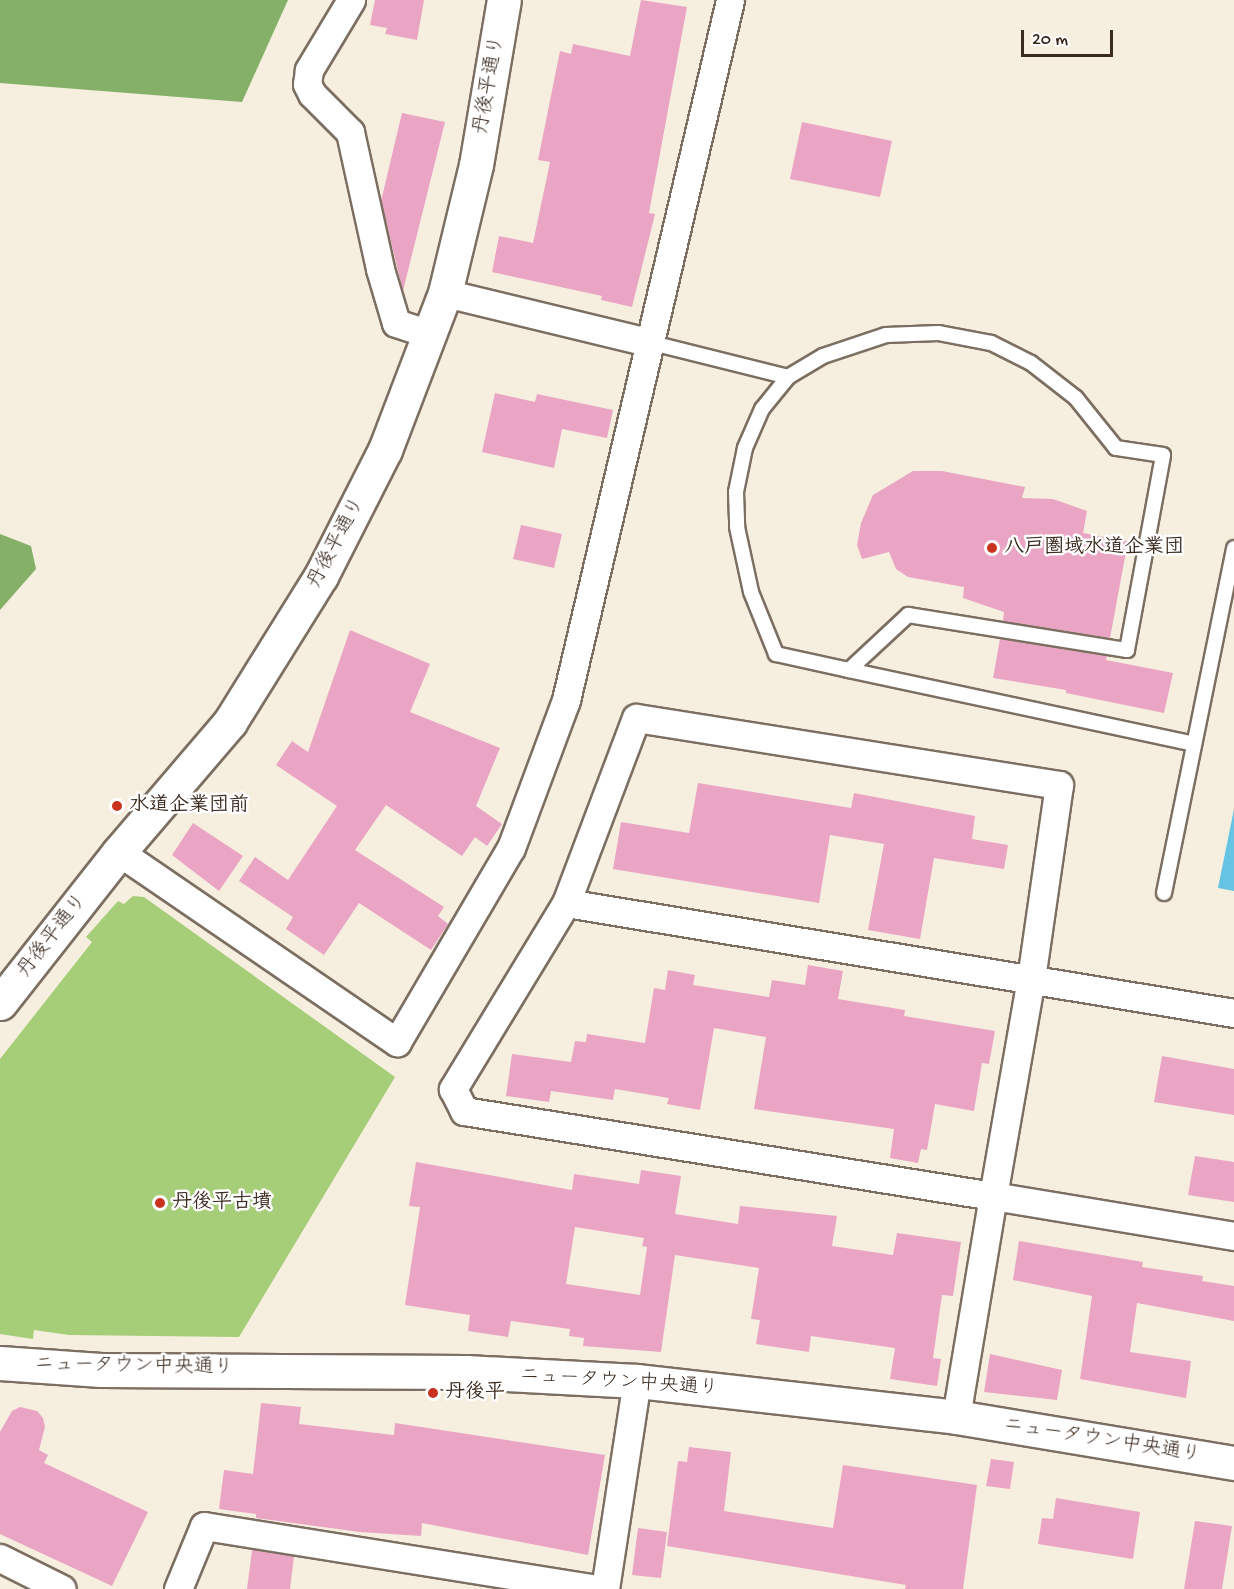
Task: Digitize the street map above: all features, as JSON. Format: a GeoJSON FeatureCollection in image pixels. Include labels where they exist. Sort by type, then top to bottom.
{"type":"FeatureCollection","features":[{"type":"Feature","properties":{"kind":"street"},"geometry":{"type":"LineString","coordinates":[[351,0],[309,70],[307,84],[312,94],[350,132],[380,269],[396,323],[429,334]]}},
{"type":"Feature","properties":{"kind":"street","name":"丹後平通り"},"geometry":{"type":"LineString","coordinates":[[0,1003],[120,852],[230,722],[321,576],[385,450],[445,293],[476,165],[504,0]]}},
{"type":"Feature","properties":{"kind":"street"},"geometry":{"type":"LineString","coordinates":[[120,852],[397,1042],[511,848],[566,700],[648,342],[730,0]]}},
{"type":"Feature","properties":{"kind":"street"},"geometry":{"type":"LineString","coordinates":[[445,293],[648,342]]}},
{"type":"Feature","properties":{"kind":"street"},"geometry":{"type":"LineString","coordinates":[[956,1417],[993,1196],[1031,979],[1059,785],[636,718],[566,903],[453,1089],[464,1111],[993,1196],[1234,1236]]}},
{"type":"Feature","properties":{"kind":"street"},"geometry":{"type":"LineString","coordinates":[[566,903],[1234,1013]]}},
{"type":"Feature","properties":{"kind":"street","name":"ニュータウン中央通り"},"geometry":{"type":"LineString","coordinates":[[0,1363],[101,1370],[466,1372],[637,1382],[956,1417],[1234,1463]]}},
{"type":"Feature","properties":{"kind":"street"},"geometry":{"type":"LineString","coordinates":[[605,1589],[637,1382]]}},
{"type":"Feature","properties":{"kind":"street"},"geometry":{"type":"LineString","coordinates":[[178,1589],[204,1526],[596,1589]]}},
{"type":"Feature","properties":{"kind":"street"},"geometry":{"type":"LineString","coordinates":[[0,1558],[62,1589]]}},
{"type":"Feature","properties":{"kind":"lane"},"geometry":{"type":"LineString","coordinates":[[849,670],[908,615],[1127,650],[1163,455],[1116,448],[1076,398],[1031,363],[991,344],[938,333],[886,334],[823,356],[788,377],[762,409],[746,448],[736,492],[740,538],[751,592],[776,654],[849,670],[1194,744]]}},
{"type":"Feature","properties":{"kind":"lane"},"geometry":{"type":"LineString","coordinates":[[648,342],[788,377]]}},
{"type":"Feature","properties":{"kind":"lane"},"geometry":{"type":"LineString","coordinates":[[1164,893],[1234,548]]}},
{"type":"Feature","properties":{"kind":"green space"},"geometry":{"type":"Polygon","coordinates":[[[0,0],[288,0],[242,102],[0,83],[0,0]]]}},
{"type":"Feature","properties":{"kind":"green space"},"geometry":{"type":"Polygon","coordinates":[[[0,534],[31,546],[36,569],[0,610],[0,534]]]}},
{"type":"Feature","properties":{"kind":"green space","name":"丹後平古墳"},"geometry":{"type":"Polygon","coordinates":[[[133,896],[144,897],[395,1077],[239,1337],[69,1335],[34,1330],[33,1339],[0,1334],[0,1059],[92,942],[86,937],[118,901],[124,904],[133,896]]]}},
{"type":"Feature","properties":{"kind":"water"},"geometry":{"type":"Polygon","coordinates":[[[1234,809],[1234,891],[1218,888],[1234,809]]]}},
{"type":"Feature","properties":{"kind":"building"},"geometry":{"type":"Polygon","coordinates":[[[375,0],[424,0],[417,40],[385,34],[387,28],[370,25],[375,0]]]}},
{"type":"Feature","properties":{"kind":"building"},"geometry":{"type":"Polygon","coordinates":[[[641,0],[687,7],[649,213],[655,214],[632,307],[601,300],[602,296],[492,272],[499,236],[533,243],[550,162],[538,160],[560,51],[571,54],[573,44],[630,56],[641,0]]]}},
{"type":"Feature","properties":{"kind":"building"},"geometry":{"type":"Polygon","coordinates":[[[402,113],[445,122],[403,291],[381,201],[402,113]]]}},
{"type":"Feature","properties":{"kind":"building"},"geometry":{"type":"Polygon","coordinates":[[[802,122],[892,141],[880,197],[790,179],[802,122]]]}},
{"type":"Feature","properties":{"kind":"building"},"geometry":{"type":"Polygon","coordinates":[[[495,393],[535,402],[537,394],[613,410],[607,438],[562,429],[554,468],[482,452],[495,393]]]}},
{"type":"Feature","properties":{"kind":"building","name":"八戸圏域水道企業団"},"geometry":{"type":"Polygon","coordinates":[[[913,471],[942,471],[1025,487],[1022,498],[1053,499],[1087,511],[1083,533],[1128,541],[1110,638],[1003,621],[1004,612],[963,598],[964,587],[908,577],[896,569],[889,552],[862,559],[857,545],[861,523],[873,495],[913,471]]]}},
{"type":"Feature","properties":{"kind":"building"},"geometry":{"type":"Polygon","coordinates":[[[521,525],[562,534],[554,568],[513,559],[521,525]]]}},
{"type":"Feature","properties":{"kind":"building"},"geometry":{"type":"Polygon","coordinates":[[[350,630],[430,664],[410,712],[500,748],[476,806],[502,824],[487,846],[475,837],[462,856],[386,805],[355,850],[444,907],[438,916],[448,924],[431,950],[359,903],[324,955],[286,929],[293,917],[239,881],[255,857],[288,880],[337,806],[276,765],[292,741],[308,752],[350,630]]]}},
{"type":"Feature","properties":{"kind":"building"},"geometry":{"type":"Polygon","coordinates":[[[1000,639],[1107,656],[1106,660],[1173,673],[1164,713],[1066,693],[1066,690],[993,678],[1000,639]]]}},
{"type":"Feature","properties":{"kind":"building"},"geometry":{"type":"Polygon","coordinates":[[[698,783],[851,808],[854,793],[975,816],[972,839],[1008,845],[1004,869],[934,858],[920,939],[868,930],[884,844],[830,835],[819,903],[613,869],[621,822],[689,833],[698,783]]]}},
{"type":"Feature","properties":{"kind":"building"},"geometry":{"type":"Polygon","coordinates":[[[193,823],[243,856],[219,891],[172,855],[193,823]]]}},
{"type":"Feature","properties":{"kind":"building"},"geometry":{"type":"Polygon","coordinates":[[[808,965],[843,971],[838,999],[905,1010],[904,1016],[995,1031],[989,1064],[982,1063],[974,1111],[935,1104],[927,1150],[921,1149],[918,1163],[890,1158],[894,1129],[754,1109],[766,1037],[714,1028],[700,1110],[667,1104],[669,1098],[615,1089],[613,1100],[551,1091],[549,1102],[506,1096],[512,1054],[571,1062],[575,1041],[586,1042],[587,1034],[645,1043],[654,988],[665,990],[668,970],[695,975],[693,985],[769,997],[772,980],[805,985],[808,965]]]}},
{"type":"Feature","properties":{"kind":"building"},"geometry":{"type":"Polygon","coordinates":[[[1162,1056],[1234,1069],[1234,1115],[1154,1102],[1162,1056]]]}},
{"type":"Feature","properties":{"kind":"building"},"geometry":{"type":"Polygon","coordinates":[[[1195,1156],[1234,1162],[1234,1202],[1188,1195],[1195,1156]]]}},
{"type":"Feature","properties":{"kind":"building"},"geometry":{"type":"Polygon","coordinates":[[[416,1162],[572,1190],[574,1174],[639,1184],[641,1170],[681,1176],[675,1214],[738,1224],[740,1206],[837,1216],[832,1246],[893,1255],[897,1233],[961,1242],[953,1296],[942,1295],[933,1358],[941,1359],[937,1386],[890,1379],[895,1348],[811,1336],[809,1352],[756,1344],[760,1320],[751,1319],[759,1268],[675,1255],[661,1352],[583,1346],[584,1338],[569,1336],[570,1329],[511,1321],[508,1337],[468,1331],[470,1315],[405,1305],[420,1207],[409,1206],[416,1162]],[[575,1227],[566,1284],[640,1295],[647,1247],[642,1246],[644,1238],[575,1227]]]}},
{"type":"Feature","properties":{"kind":"building"},"geometry":{"type":"Polygon","coordinates":[[[1019,1241],[1143,1262],[1142,1267],[1203,1276],[1202,1281],[1234,1286],[1234,1321],[1137,1303],[1130,1352],[1191,1361],[1186,1398],[1080,1379],[1092,1296],[1013,1280],[1019,1241]]]}},
{"type":"Feature","properties":{"kind":"building"},"geometry":{"type":"Polygon","coordinates":[[[990,1354],[1062,1370],[1057,1400],[984,1392],[990,1354]]]}},
{"type":"Feature","properties":{"kind":"building"},"geometry":{"type":"Polygon","coordinates":[[[261,1403],[301,1407],[299,1424],[394,1435],[395,1423],[605,1455],[588,1555],[422,1523],[421,1536],[360,1532],[256,1518],[256,1514],[219,1509],[224,1470],[253,1474],[261,1403]]]}},
{"type":"Feature","properties":{"kind":"building"},"geometry":{"type":"Polygon","coordinates":[[[20,1407],[37,1411],[43,1418],[45,1427],[39,1450],[48,1455],[44,1463],[148,1512],[112,1586],[0,1534],[0,1432],[12,1411],[20,1407]]]}},
{"type":"Feature","properties":{"kind":"building"},"geometry":{"type":"Polygon","coordinates":[[[689,1447],[731,1452],[724,1511],[833,1528],[843,1465],[977,1485],[963,1589],[905,1589],[906,1585],[667,1546],[678,1461],[687,1462],[689,1447]]]}},
{"type":"Feature","properties":{"kind":"building"},"geometry":{"type":"Polygon","coordinates":[[[991,1459],[1014,1462],[1010,1489],[986,1486],[991,1459]]]}},
{"type":"Feature","properties":{"kind":"building"},"geometry":{"type":"Polygon","coordinates":[[[1056,1498],[1140,1512],[1133,1559],[1038,1544],[1042,1518],[1053,1519],[1056,1498]]]}},
{"type":"Feature","properties":{"kind":"building"},"geometry":{"type":"Polygon","coordinates":[[[1195,1521],[1232,1526],[1222,1589],[1184,1589],[1195,1521]]]}},
{"type":"Feature","properties":{"kind":"building"},"geometry":{"type":"Polygon","coordinates":[[[638,1528],[667,1532],[661,1578],[632,1575],[638,1528]]]}},
{"type":"Feature","properties":{"kind":"building"},"geometry":{"type":"Polygon","coordinates":[[[252,1550],[294,1556],[290,1589],[247,1589],[252,1550]]]}},
{"type":"Feature","properties":{"kind":"place","name":"八戸圏域水道企業団"},"geometry":{"type":"Point","coordinates":[992,548]}},
{"type":"Feature","properties":{"kind":"place","name":"水道企業団前"},"geometry":{"type":"Point","coordinates":[117,806]}},
{"type":"Feature","properties":{"kind":"place","name":"丹後平古墳"},"geometry":{"type":"Point","coordinates":[160,1203]}},
{"type":"Feature","properties":{"kind":"place","name":"丹後平"},"geometry":{"type":"Point","coordinates":[433,1393]}}]}
